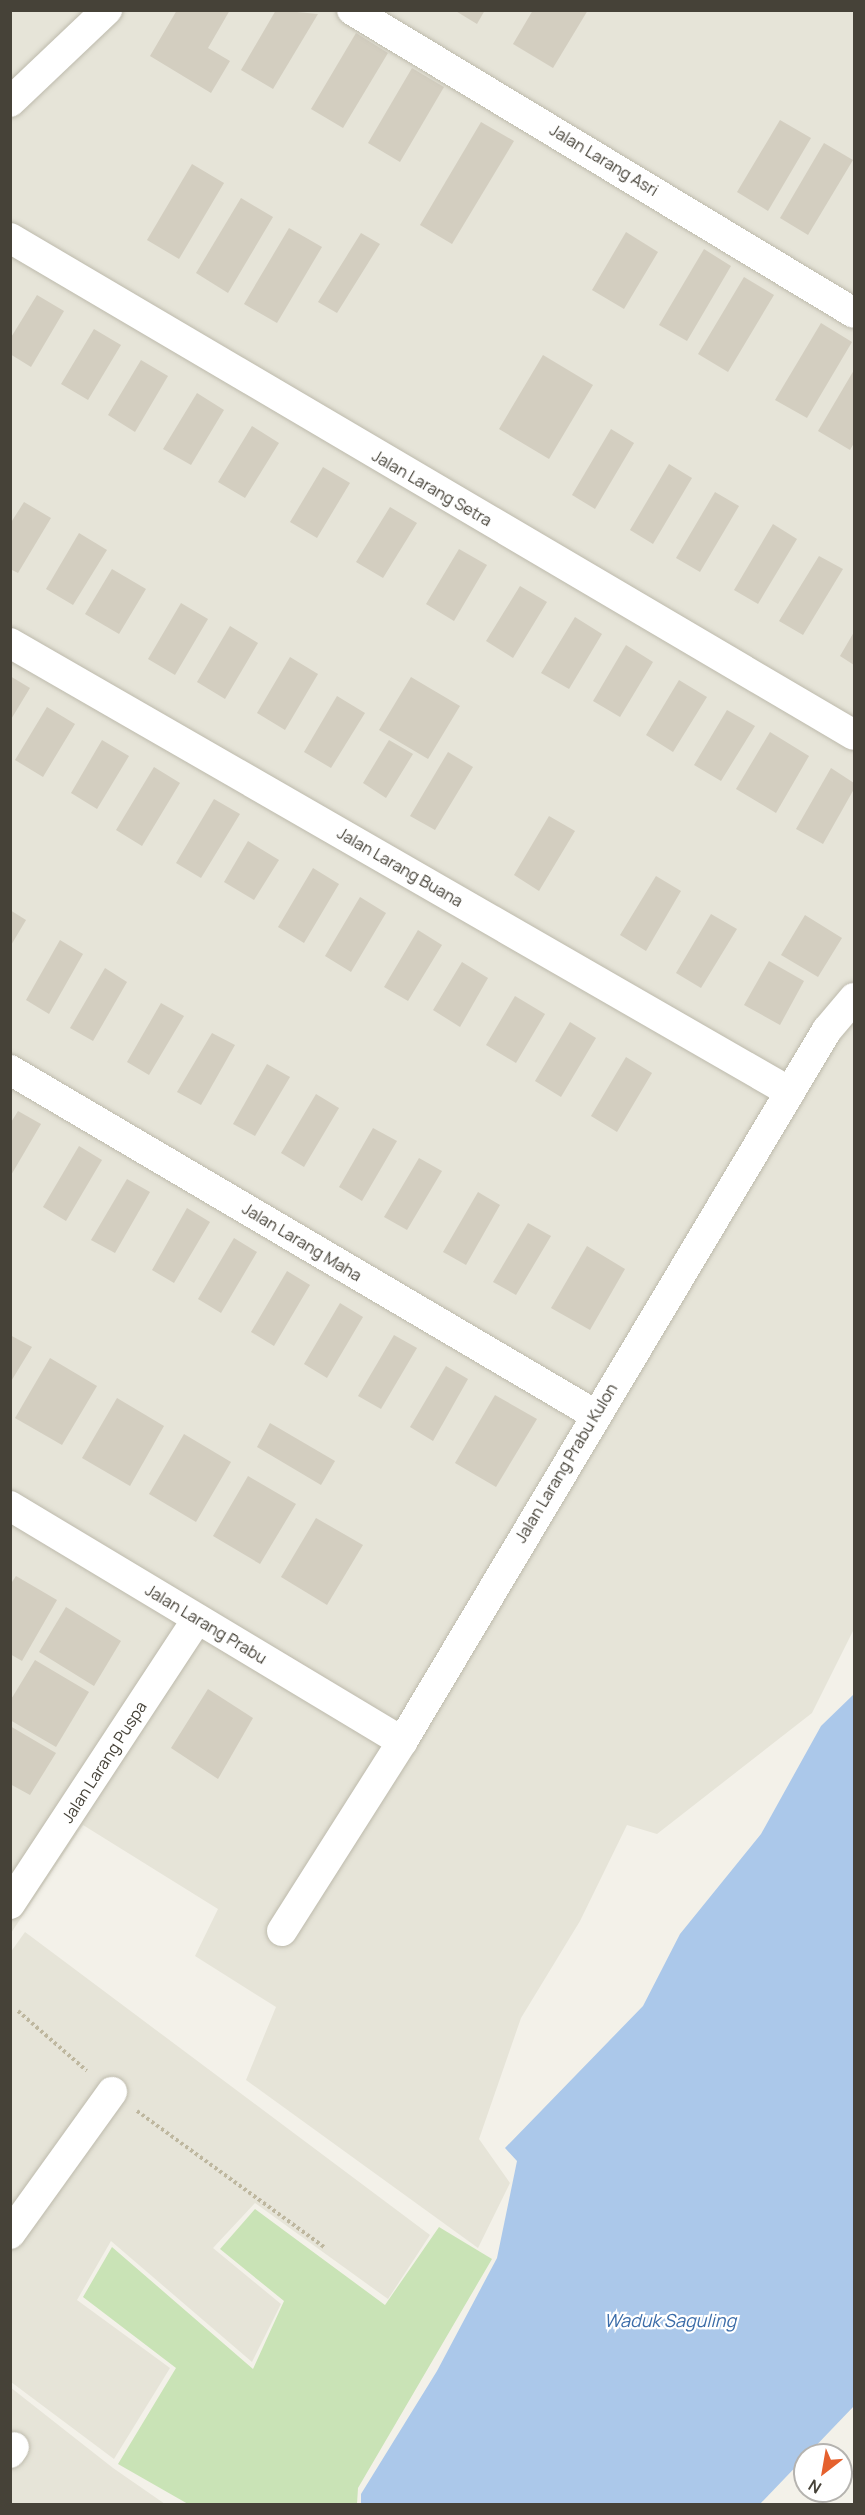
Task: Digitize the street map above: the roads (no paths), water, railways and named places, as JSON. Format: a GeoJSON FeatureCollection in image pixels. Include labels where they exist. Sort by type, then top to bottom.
{"type":"FeatureCollection","features":[{"type":"Feature","properties":{"kind":"street"},"geometry":{"type":"LineString","coordinates":[[10,102],[107,10]]}},
{"type":"Feature","properties":{"kind":"street","name":"Jalan Larang Asri"},"geometry":{"type":"LineString","coordinates":[[352,10],[855,313]]}},
{"type":"Feature","properties":{"kind":"street","name":"Jalan Larang Setra"},"geometry":{"type":"LineString","coordinates":[[10,238],[855,735]]}},
{"type":"Feature","properties":{"kind":"street","name":"Jalan Larang Buana"},"geometry":{"type":"LineString","coordinates":[[10,643],[789,1092]]}},
{"type":"Feature","properties":{"kind":"street","name":"Jalan Larang Prabu Kulon"},"geometry":{"type":"LineString","coordinates":[[282,1931],[402,1742],[594,1414],[827,1030],[855,998]]}},
{"type":"Feature","properties":{"kind":"street","name":"Jalan Larang Maha"},"geometry":{"type":"LineString","coordinates":[[10,1070],[594,1414]]}},
{"type":"Feature","properties":{"kind":"street","name":"Jalan Larang Prabu"},"geometry":{"type":"LineString","coordinates":[[10,1506],[402,1742]]}},
{"type":"Feature","properties":{"kind":"street","name":"Jalan Larang Puspa"},"geometry":{"type":"LineString","coordinates":[[10,1904],[197,1619]]}},
{"type":"Feature","properties":{"kind":"street"},"geometry":{"type":"LineString","coordinates":[[10,2234],[112,2092]]}},
{"type":"Feature","properties":{"kind":"water","name":"Waduk Saguling"},"geometry":{"type":"Polygon","coordinates":[[[854,1694],[854,2406],[819,2443],[793,2443],[793,2470],[760,2504],[361,2504],[361,2494],[437,2371],[497,2258],[517,2161],[505,2148],[643,2006],[680,1934],[761,1834],[821,1726],[854,1694]]]}}]}
